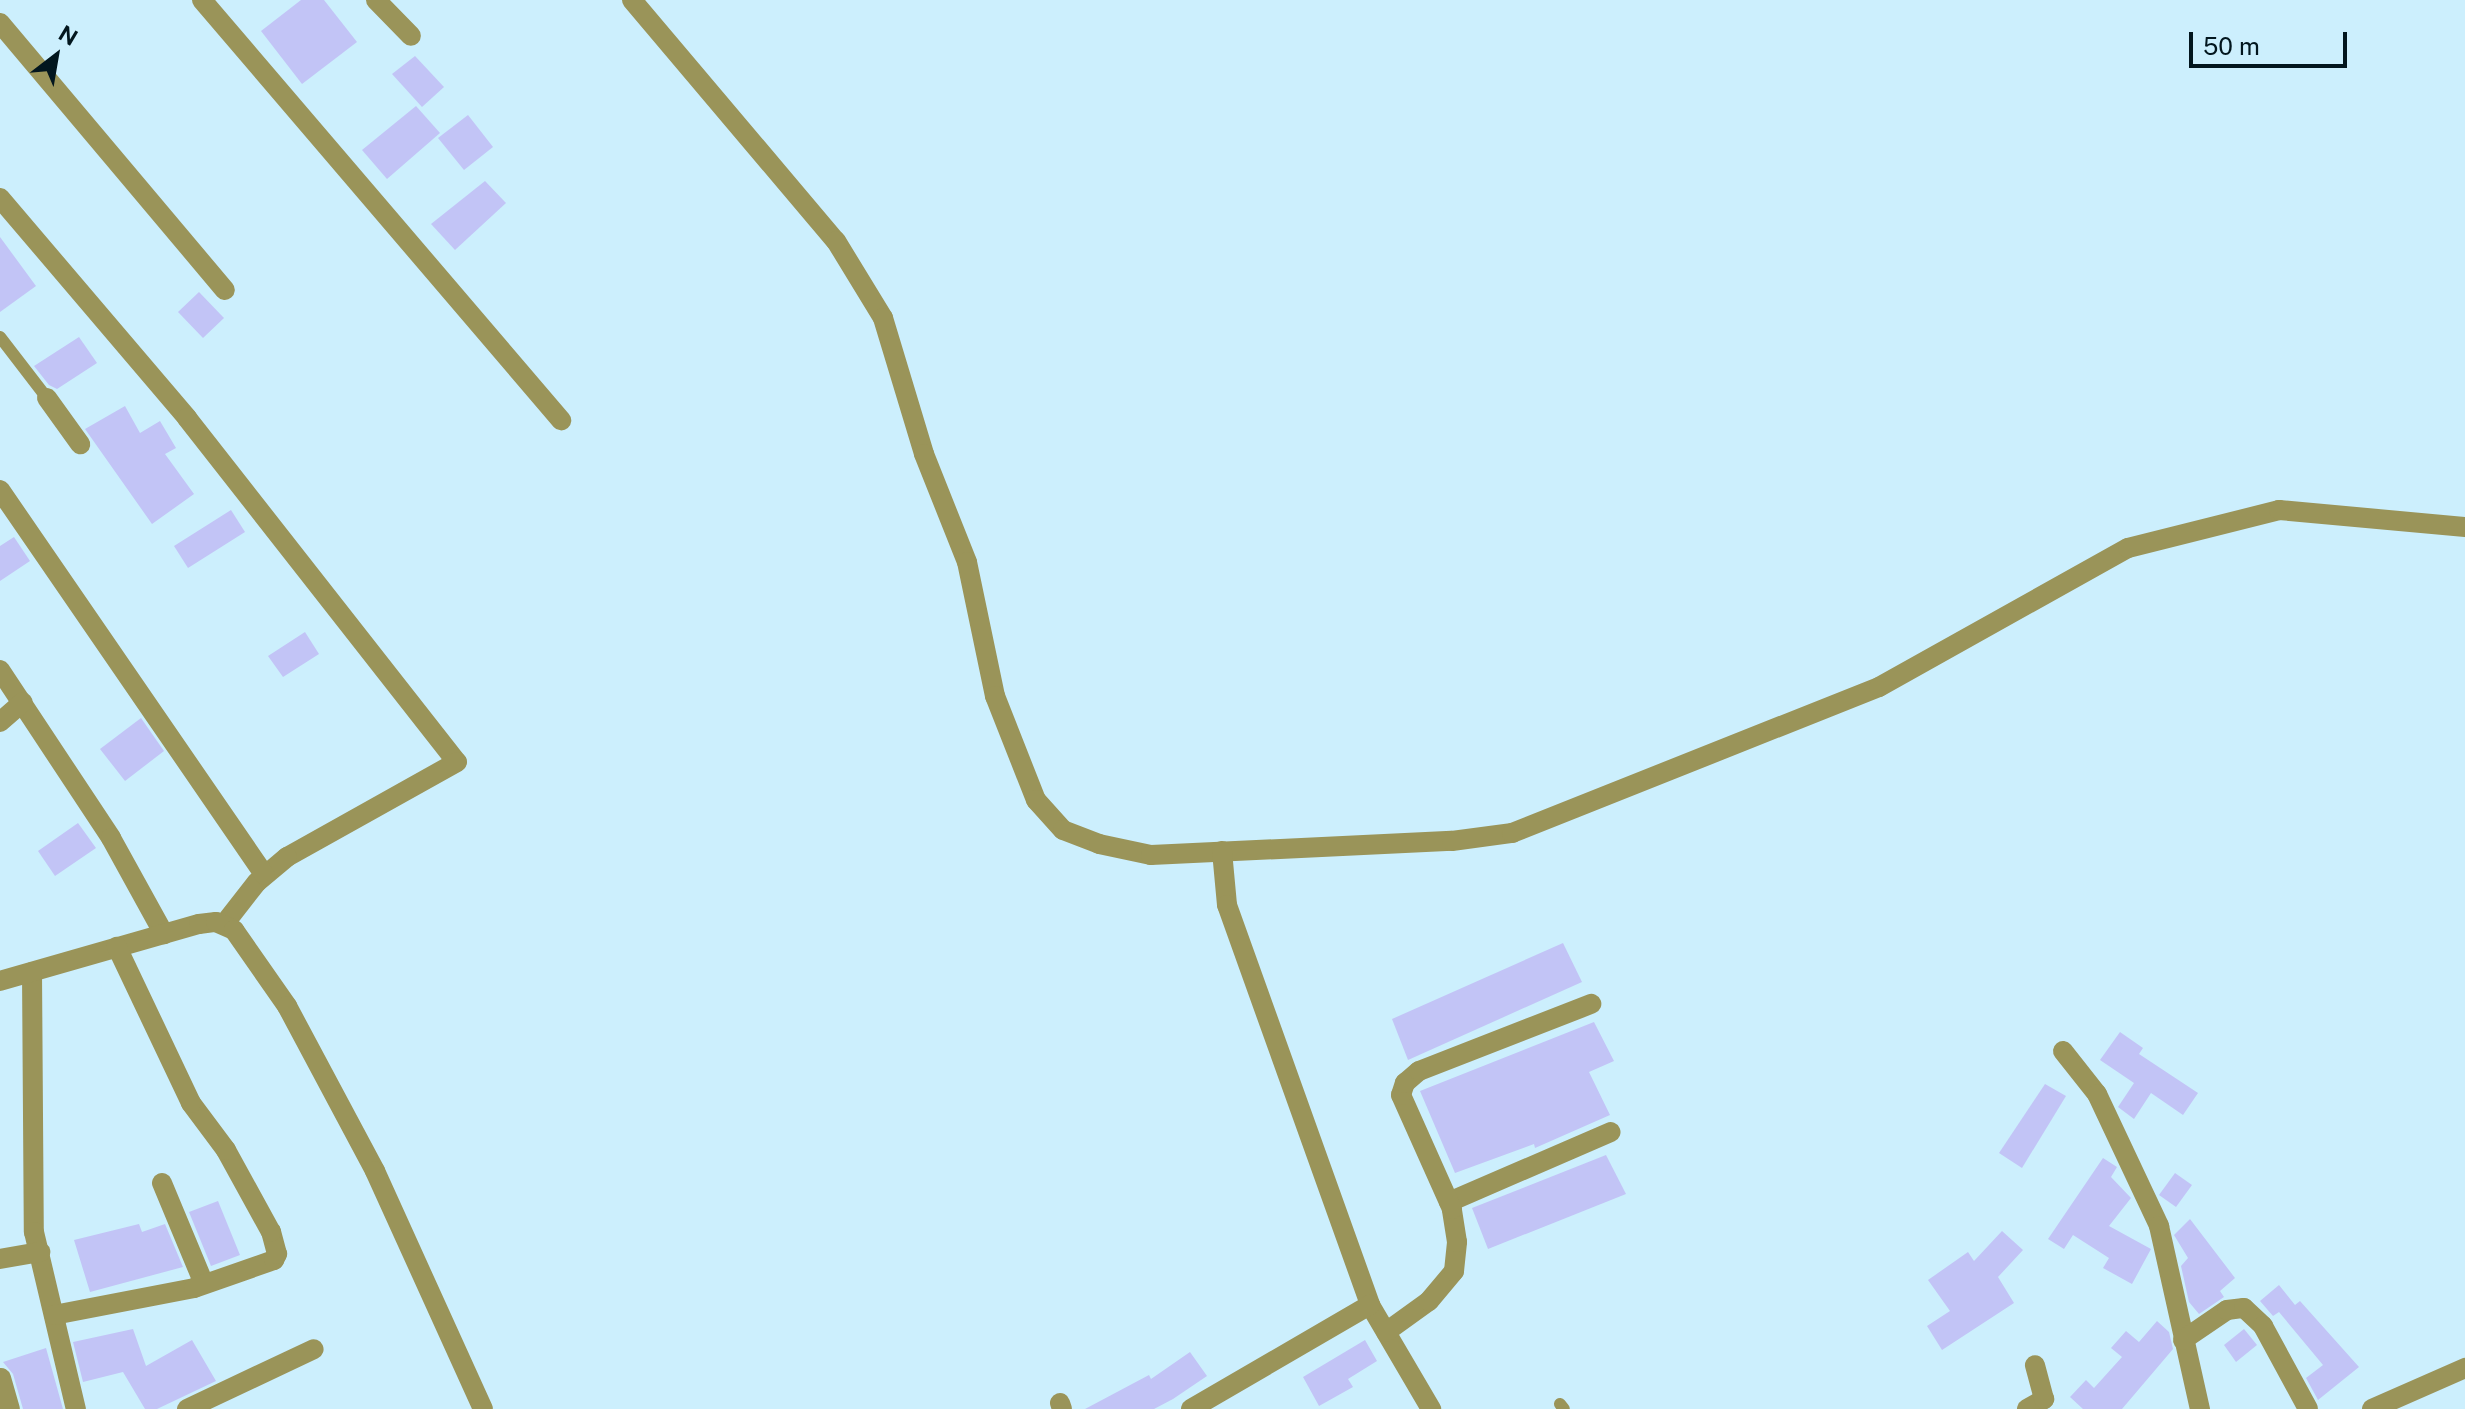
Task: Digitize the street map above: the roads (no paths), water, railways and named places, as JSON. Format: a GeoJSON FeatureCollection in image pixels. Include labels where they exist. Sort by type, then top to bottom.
{"type":"FeatureCollection","features":[{"type":"Feature","properties":{"kind":"street"},"geometry":{"type":"LineString","coordinates":[[202,0],[561,420]]}},
{"type":"Feature","properties":{"kind":"street"},"geometry":{"type":"LineString","coordinates":[[376,0],[411,36]]}},
{"type":"Feature","properties":{"kind":"street"},"geometry":{"type":"LineString","coordinates":[[632,0],[836,241],[883,318],[924,454],[967,562],[995,696],[1036,800],[1063,830],[1099,844],[1151,855],[1221,857],[1452,841],[1512,833],[1879,687],[2128,548],[2234,518],[2310,511],[2465,527]]}},
{"type":"Feature","properties":{"kind":"street"},"geometry":{"type":"LineString","coordinates":[[0,23],[225,290]]}},
{"type":"Feature","properties":{"kind":"street"},"geometry":{"type":"LineString","coordinates":[[0,198],[257,505],[457,762],[287,857],[265,875],[225,923],[164,934],[0,981]]}},
{"type":"Feature","properties":{"kind":"street"},"geometry":{"type":"LineString","coordinates":[[47,398],[80,444]]}},
{"type":"Feature","properties":{"kind":"street"},"geometry":{"type":"LineString","coordinates":[[0,490],[265,875]]}},
{"type":"Feature","properties":{"kind":"street"},"geometry":{"type":"LineString","coordinates":[[0,670],[111,838],[164,934]]}},
{"type":"Feature","properties":{"kind":"street"},"geometry":{"type":"LineString","coordinates":[[0,722],[23,702]]}},
{"type":"Feature","properties":{"kind":"street"},"geometry":{"type":"LineString","coordinates":[[1221,857],[1224,888],[1370,1305],[1431,1409]]}},
{"type":"Feature","properties":{"kind":"street"},"geometry":{"type":"LineString","coordinates":[[225,923],[242,938],[287,1006],[375,1171],[483,1409]]}},
{"type":"Feature","properties":{"kind":"street"},"geometry":{"type":"LineString","coordinates":[[54,1315],[204,1284],[274,1260],[277,1247],[226,1150],[191,1103],[117,947]]}},
{"type":"Feature","properties":{"kind":"street"},"geometry":{"type":"LineString","coordinates":[[32,972],[31,1173],[40,1252],[76,1409]]}},
{"type":"Feature","properties":{"kind":"street"},"geometry":{"type":"LineString","coordinates":[[1386,1332],[1429,1301],[1454,1271],[1457,1242],[1449,1202],[1401,1095],[1405,1083],[1419,1071],[1591,1004]]}},
{"type":"Feature","properties":{"kind":"street"},"geometry":{"type":"LineString","coordinates":[[2063,1051],[2097,1094],[2136,1171],[2159,1226],[2200,1409]]}},
{"type":"Feature","properties":{"kind":"street"},"geometry":{"type":"LineString","coordinates":[[1449,1202],[1611,1132]]}},
{"type":"Feature","properties":{"kind":"street"},"geometry":{"type":"LineString","coordinates":[[162,1183],[204,1284]]}},
{"type":"Feature","properties":{"kind":"street"},"geometry":{"type":"LineString","coordinates":[[0,1259],[40,1252]]}},
{"type":"Feature","properties":{"kind":"street"},"geometry":{"type":"LineString","coordinates":[[1191,1409],[1370,1305]]}},
{"type":"Feature","properties":{"kind":"street"},"geometry":{"type":"LineString","coordinates":[[2183,1340],[2227,1310],[2244,1308],[2263,1326],[2308,1409]]}},
{"type":"Feature","properties":{"kind":"street"},"geometry":{"type":"LineString","coordinates":[[187,1409],[314,1349]]}},
{"type":"Feature","properties":{"kind":"street"},"geometry":{"type":"LineString","coordinates":[[2027,1409],[2044,1399],[2035,1365]]}},
{"type":"Feature","properties":{"kind":"street"},"geometry":{"type":"LineString","coordinates":[[2372,1409],[2416,1401],[2465,1368]]}},
{"type":"Feature","properties":{"kind":"street"},"geometry":{"type":"LineString","coordinates":[[1,1378],[10,1409]]}},
{"type":"Feature","properties":{"kind":"lane"},"geometry":{"type":"LineString","coordinates":[[0,337],[47,398]]}}]}
